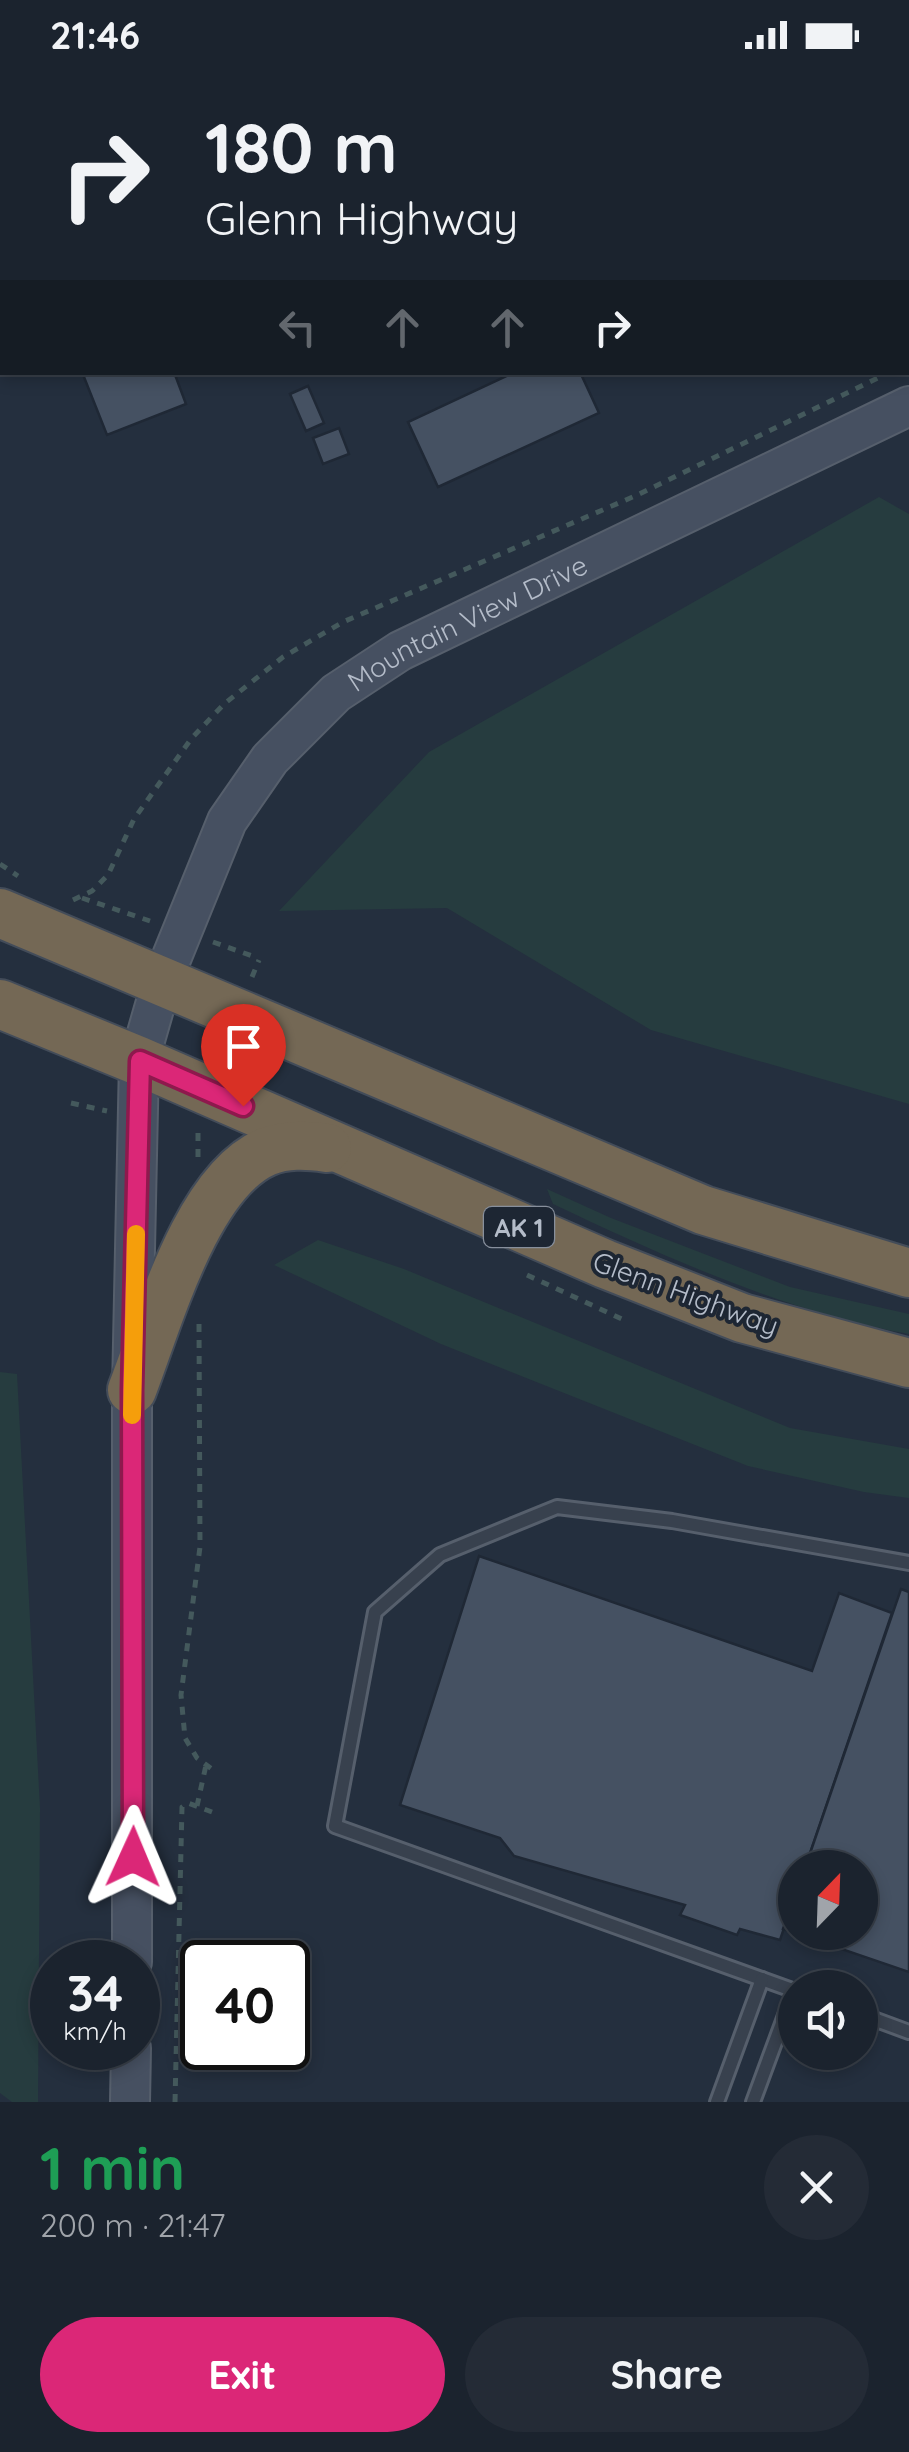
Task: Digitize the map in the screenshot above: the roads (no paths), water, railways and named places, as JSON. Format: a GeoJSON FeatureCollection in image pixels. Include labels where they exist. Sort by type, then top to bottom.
{"type":"FeatureCollection","features":[{"type":"Feature","properties":{"kind":"highway"},"geometry":{"type":"LineString","coordinates":[[0,913],[703,1210],[909,1273]]}},
{"type":"Feature","properties":{"kind":"highway","name":"AK 1"},"geometry":{"type":"LineString","coordinates":[[0,1004],[140,1061]]}},
{"type":"Feature","properties":{"kind":"highway","name":"Glenn Highway"},"geometry":{"type":"LineString","coordinates":[[140,1061],[605,1264],[742,1318],[909,1364]]}},
{"type":"Feature","properties":{"kind":"highway"},"geometry":{"type":"LineString","coordinates":[[132,1390],[195,1230],[216,1195],[248,1162],[268,1151],[300,1144],[346,1151]]}},
{"type":"Feature","properties":{"kind":"street","name":"Mountain View Drive"},"geometry":{"type":"LineString","coordinates":[[132,1940],[132,1390],[140,1061],[162,980],[227,820],[270,759],[336,693],[400,651],[909,406]]}},
{"type":"Feature","properties":{"kind":"street"},"geometry":{"type":"LineString","coordinates":[[130,2102],[131,2070]]}},
{"type":"Feature","properties":{"kind":"lane"},"geometry":{"type":"LineString","coordinates":[[778,1985],[335,1826],[374,1612],[440,1555],[557,1507],[672,1521],[909,1563]]}},
{"type":"Feature","properties":{"kind":"lane"},"geometry":{"type":"LineString","coordinates":[[718,2102],[762,1979]]}},
{"type":"Feature","properties":{"kind":"lane"},"geometry":{"type":"LineString","coordinates":[[878,2021],[909,2032]]}},
{"type":"Feature","properties":{"kind":"lane"},"geometry":{"type":"LineString","coordinates":[[753,2102],[778,2034]]}}]}
